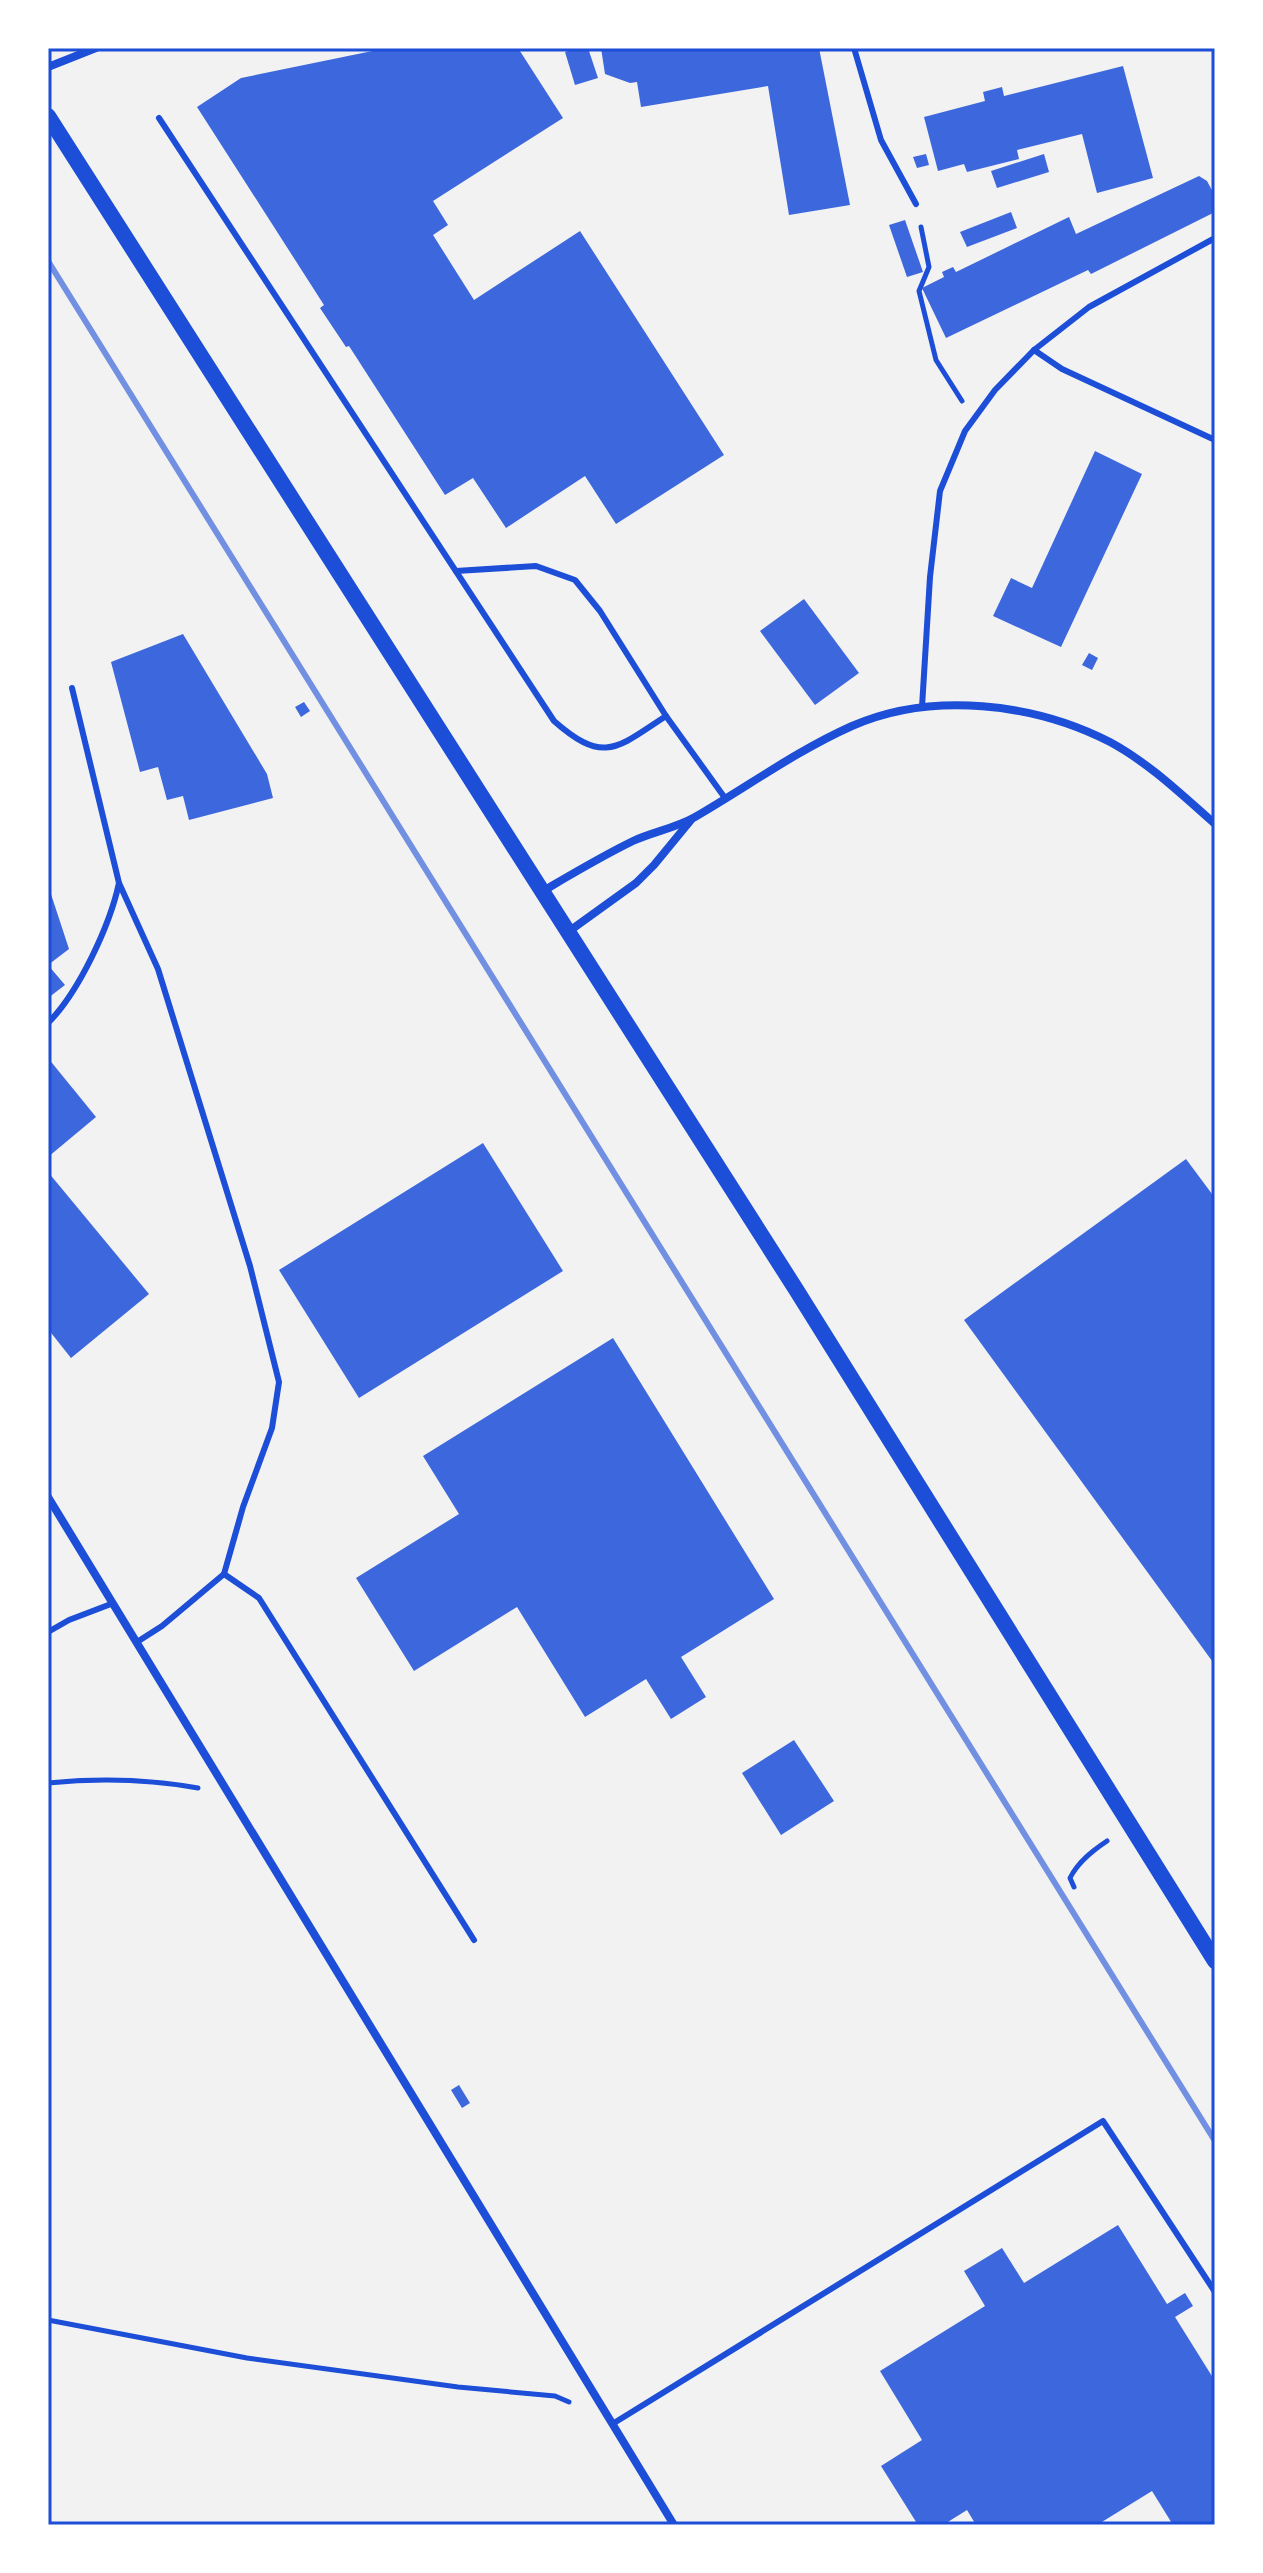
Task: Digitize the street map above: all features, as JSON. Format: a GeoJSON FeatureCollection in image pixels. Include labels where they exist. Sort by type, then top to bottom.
{"type":"FeatureCollection","features":[{"type":"Feature","properties":{"kind":"main road"},"geometry":{"type":"LineString","coordinates":[[48,116],[543,891],[1215,1961]]}},
{"type":"Feature","properties":{"kind":"street"},"geometry":{"type":"LineString","coordinates":[[48,67],[96,48]]}},
{"type":"Feature","properties":{"kind":"street"},"geometry":{"type":"LineString","coordinates":[[543,891],[635,840],[692,819],[790,757],[855,725],[922,707],[965,706],[1000,710],[1042,716],[1074,726],[1112,744],[1147,766],[1215,824]]}},
{"type":"Feature","properties":{"kind":"street"},"geometry":{"type":"LineString","coordinates":[[568,932],[636,883],[692,819]]}},
{"type":"Feature","properties":{"kind":"street"},"geometry":{"type":"LineString","coordinates":[[48,1497],[674,2525]]}},
{"type":"Feature","properties":{"kind":"lane"},"geometry":{"type":"LineString","coordinates":[[854,48],[881,140],[916,204]]}},
{"type":"Feature","properties":{"kind":"lane"},"geometry":{"type":"LineString","coordinates":[[159,118],[554,721],[575,739],[600,749],[620,746],[666,716]]}},
{"type":"Feature","properties":{"kind":"lane"},"geometry":{"type":"LineString","coordinates":[[922,707],[930,577],[940,491],[965,431],[995,390],[1034,350],[1089,307],[1215,238]]}},
{"type":"Feature","properties":{"kind":"lane"},"geometry":{"type":"LineString","coordinates":[[1034,350],[1062,369],[1215,440]]}},
{"type":"Feature","properties":{"kind":"lane"},"geometry":{"type":"LineString","coordinates":[[456,571],[536,566],[575,580],[600,611],[666,716],[725,798]]}},
{"type":"Feature","properties":{"kind":"lane"},"geometry":{"type":"LineString","coordinates":[[72,688],[119,883],[158,969],[250,1266],[279,1382],[272,1428],[243,1507],[224,1574],[162,1626],[137,1642]]}},
{"type":"Feature","properties":{"kind":"lane"},"geometry":{"type":"LineString","coordinates":[[48,1023],[67,999],[104,931],[119,883]]}},
{"type":"Feature","properties":{"kind":"lane"},"geometry":{"type":"LineString","coordinates":[[224,1574],[259,1598],[474,1940]]}},
{"type":"Feature","properties":{"kind":"lane"},"geometry":{"type":"LineString","coordinates":[[48,1632],[69,1620],[111,1604]]}},
{"type":"Feature","properties":{"kind":"lane"},"geometry":{"type":"LineString","coordinates":[[614,2423],[1103,2121],[1215,2292]]}},
{"type":"Feature","properties":{"kind":"path"},"geometry":{"type":"LineString","coordinates":[[916,204],[929,267],[919,291],[936,360],[957,395],[975,417]]}},
{"type":"Feature","properties":{"kind":"path"},"geometry":{"type":"LineString","coordinates":[[48,1783],[95,1778],[155,1781],[228,1792]]}},
{"type":"Feature","properties":{"kind":"path"},"geometry":{"type":"LineString","coordinates":[[1074,1887],[1070,1878],[1083,1860],[1131,1825]]}},
{"type":"Feature","properties":{"kind":"path"},"geometry":{"type":"LineString","coordinates":[[48,2320],[247,2358],[458,2387],[555,2396],[614,2423]]}},
{"type":"Feature","properties":{"kind":"building"},"geometry":{"type":"Polygon","coordinates":[[[387,48],[518,48],[563,118],[433,201],[448,225],[433,235],[474,300],[580,231],[724,455],[616,524],[585,476],[506,528],[473,478],[445,495],[349,346],[346,347],[320,308],[324,305],[197,107],[241,78],[387,48]]]}},
{"type":"Feature","properties":{"kind":"building"},"geometry":{"type":"Polygon","coordinates":[[[588,48],[598,78],[575,85],[565,52],[588,48]]]}},
{"type":"Feature","properties":{"kind":"building"},"geometry":{"type":"Polygon","coordinates":[[[601,48],[819,48],[850,205],[789,215],[768,86],[641,107],[637,82],[630,83],[605,74],[601,48]]]}},
{"type":"Feature","properties":{"kind":"building"},"geometry":{"type":"Polygon","coordinates":[[[1123,66],[1153,178],[1097,193],[1082,134],[1017,150],[1019,159],[967,172],[964,164],[938,171],[924,117],[985,101],[983,92],[1002,87],[1004,96],[1123,66]]]}},
{"type":"Feature","properties":{"kind":"building"},"geometry":{"type":"Polygon","coordinates":[[[926,154],[929,165],[917,168],[913,157],[926,154]]]}},
{"type":"Feature","properties":{"kind":"building"},"geometry":{"type":"Polygon","coordinates":[[[1044,154],[1049,172],[997,188],[991,171],[1044,154]]]}},
{"type":"Feature","properties":{"kind":"building"},"geometry":{"type":"Polygon","coordinates":[[[1199,176],[1207,181],[1215,196],[1215,212],[1091,274],[1088,270],[946,338],[922,288],[944,277],[942,272],[953,267],[956,272],[1069,217],[1076,234],[1199,176]]]}},
{"type":"Feature","properties":{"kind":"building"},"geometry":{"type":"Polygon","coordinates":[[[1011,212],[1017,228],[967,247],[960,232],[1011,212]]]}},
{"type":"Feature","properties":{"kind":"building"},"geometry":{"type":"Polygon","coordinates":[[[905,220],[923,272],[907,277],[889,225],[905,220]]]}},
{"type":"Feature","properties":{"kind":"building"},"geometry":{"type":"Polygon","coordinates":[[[1095,451],[1142,474],[1061,647],[993,616],[1011,578],[1032,588],[1095,451]]]}},
{"type":"Feature","properties":{"kind":"building"},"geometry":{"type":"Polygon","coordinates":[[[804,599],[859,673],[815,705],[760,631],[804,599]]]}},
{"type":"Feature","properties":{"kind":"building"},"geometry":{"type":"Polygon","coordinates":[[[183,634],[267,774],[273,798],[189,820],[183,796],[167,800],[158,767],[140,772],[111,662],[183,634]]]}},
{"type":"Feature","properties":{"kind":"building"},"geometry":{"type":"Polygon","coordinates":[[[1089,653],[1098,658],[1092,670],[1082,665],[1089,653]]]}},
{"type":"Feature","properties":{"kind":"building"},"geometry":{"type":"Polygon","coordinates":[[[304,702],[310,711],[301,717],[295,707],[304,702]]]}},
{"type":"Feature","properties":{"kind":"building"},"geometry":{"type":"Polygon","coordinates":[[[48,885],[69,949],[48,965],[48,885]]]}},
{"type":"Feature","properties":{"kind":"building"},"geometry":{"type":"Polygon","coordinates":[[[48,965],[65,985],[48,998],[48,965]]]}},
{"type":"Feature","properties":{"kind":"building"},"geometry":{"type":"Polygon","coordinates":[[[48,1058],[96,1117],[48,1157],[48,1058]]]}},
{"type":"Feature","properties":{"kind":"building"},"geometry":{"type":"Polygon","coordinates":[[[483,1143],[563,1271],[359,1398],[279,1270],[483,1143]]]}},
{"type":"Feature","properties":{"kind":"building"},"geometry":{"type":"Polygon","coordinates":[[[1186,1159],[1215,1198],[1215,1665],[964,1320],[1186,1159]]]}},
{"type":"Feature","properties":{"kind":"building"},"geometry":{"type":"Polygon","coordinates":[[[48,1172],[149,1294],[71,1358],[48,1329],[48,1172]]]}},
{"type":"Feature","properties":{"kind":"building"},"geometry":{"type":"Polygon","coordinates":[[[613,1338],[774,1599],[681,1657],[706,1697],[671,1719],[646,1679],[585,1717],[517,1607],[414,1671],[356,1578],[459,1514],[423,1456],[613,1338]]]}},
{"type":"Feature","properties":{"kind":"building"},"geometry":{"type":"Polygon","coordinates":[[[794,1740],[834,1801],[781,1835],[742,1773],[794,1740]]]}},
{"type":"Feature","properties":{"kind":"building"},"geometry":{"type":"Polygon","coordinates":[[[459,2085],[470,2103],[462,2108],[451,2090],[459,2085]]]}},
{"type":"Feature","properties":{"kind":"building"},"geometry":{"type":"Polygon","coordinates":[[[1118,2225],[1167,2304],[1185,2293],[1193,2306],[1175,2317],[1215,2381],[1215,2525],[1173,2525],[1152,2491],[1097,2525],[976,2525],[967,2510],[943,2525],[918,2525],[881,2466],[922,2440],[880,2371],[985,2306],[964,2271],[1002,2248],[1024,2283],[1118,2225]]]}},
{"type":"Feature","properties":{"kind":"railway"},"geometry":{"type":"LineString","coordinates":[[48,261],[1215,2141]]}}]}
